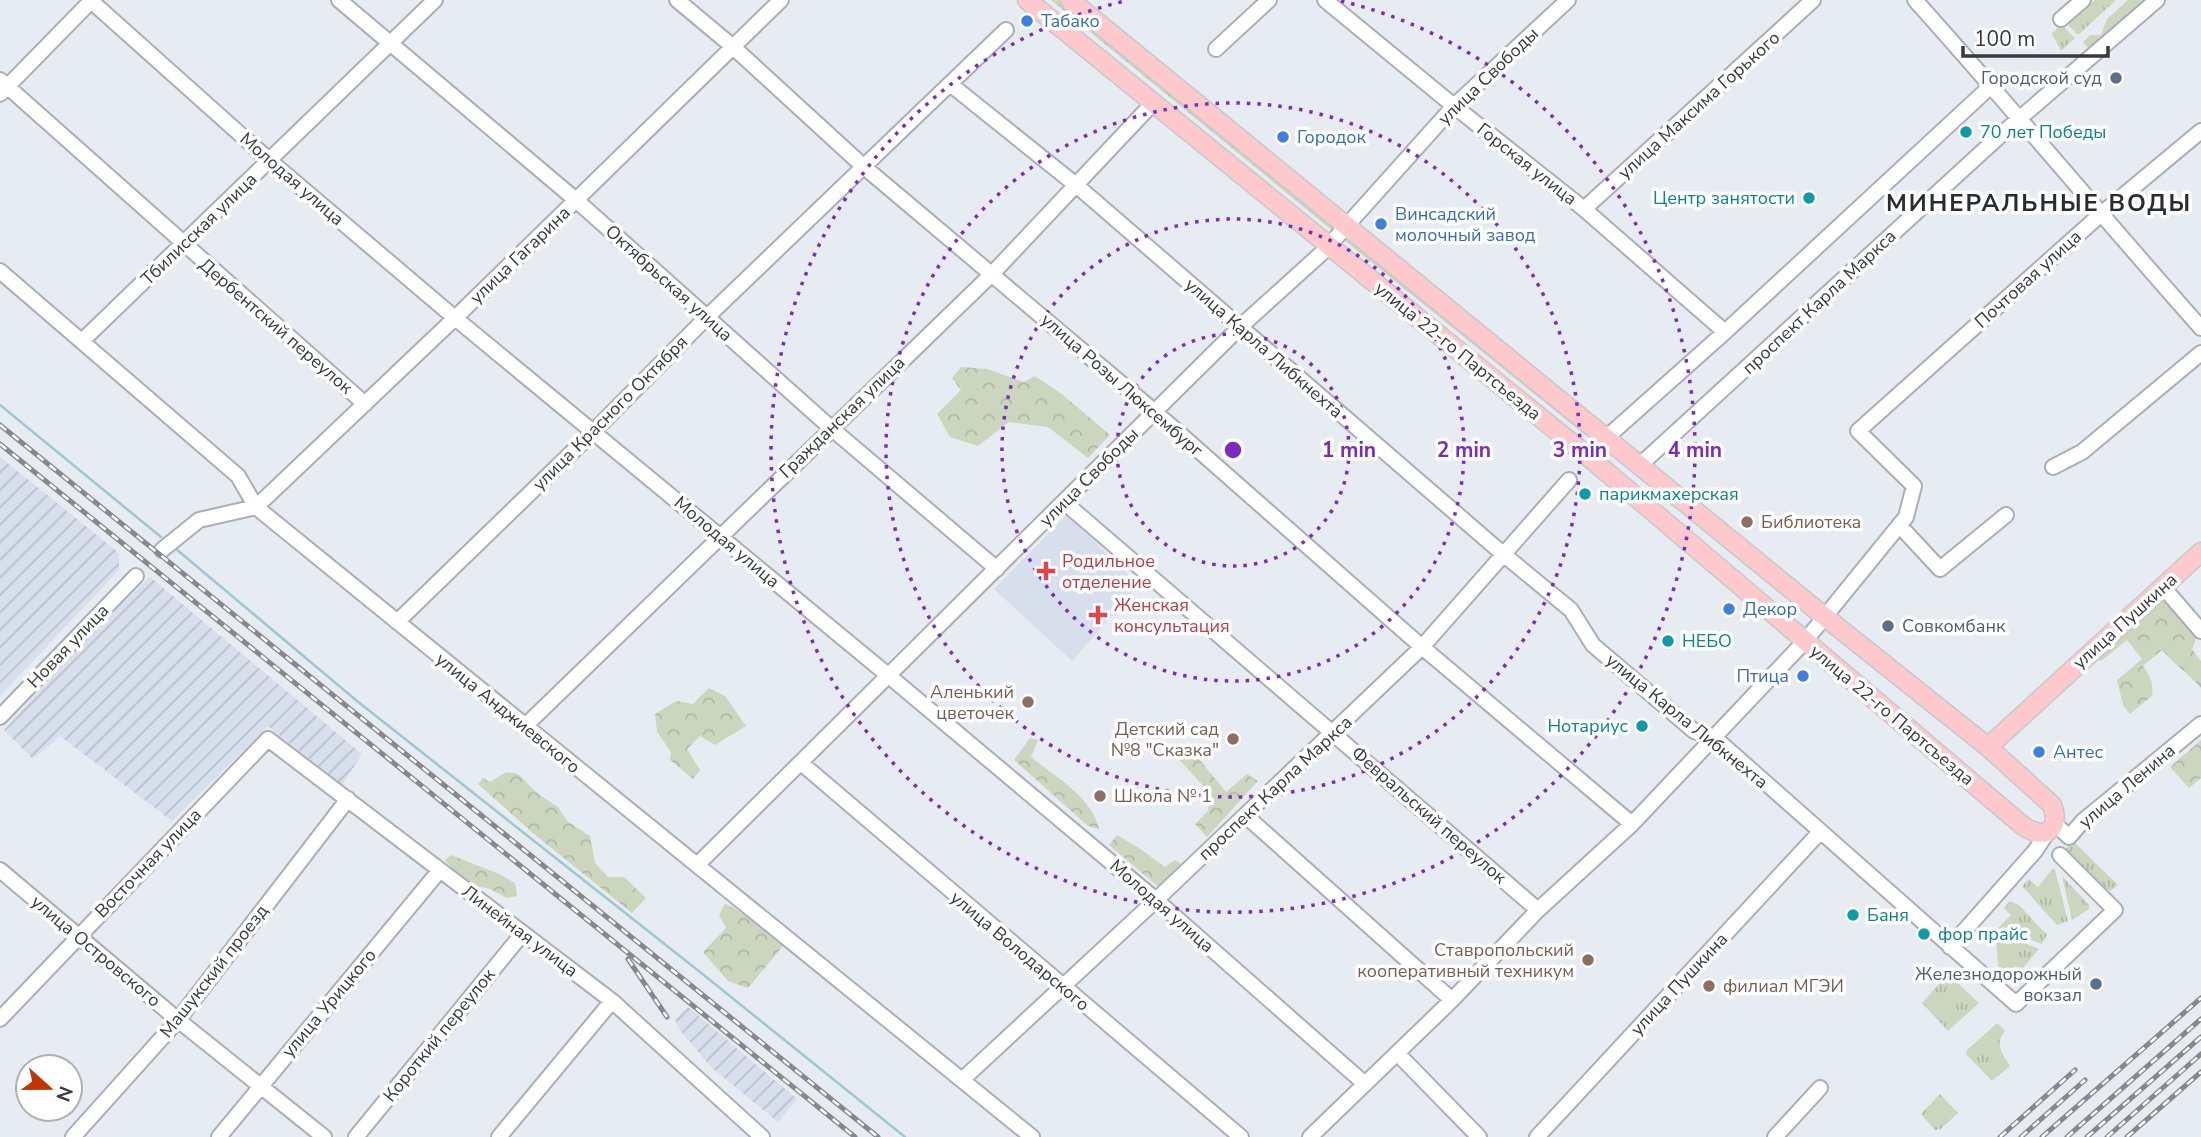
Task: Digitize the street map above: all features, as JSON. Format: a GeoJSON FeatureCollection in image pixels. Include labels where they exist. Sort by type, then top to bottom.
{"type":"FeatureCollection","features":[{"type":"Feature","properties":{"kind":"main road","name":"улица 22-го Партсъезда"},"geometry":{"type":"LineString","coordinates":[[1031,1],[1590,458],[2022,825],[2039,834],[2050,828],[2052,805],[1988,747],[1070,0]]}},
{"type":"Feature","properties":{"kind":"main road","name":"улица Пушкина"},"geometry":{"type":"LineString","coordinates":[[1988,747],[2201,552]]}},
{"type":"Feature","properties":{"kind":"street"},"geometry":{"type":"LineString","coordinates":[[2,87],[91,0]]}},
{"type":"Feature","properties":{"kind":"street","name":"Молодая улица"},"geometry":{"type":"LineString","coordinates":[[91,0],[270,160],[455,318],[1156,900],[1365,1084]]}},
{"type":"Feature","properties":{"kind":"street","name":"Октябрьская улица"},"geometry":{"type":"LineString","coordinates":[[339,0],[576,200],[831,428],[997,569]]}},
{"type":"Feature","properties":{"kind":"street","name":"Тбилисская улица"},"geometry":{"type":"LineString","coordinates":[[82,341],[435,0]]}},
{"type":"Feature","properties":{"kind":"street","name":"улица Розы Люксембург"},"geometry":{"type":"LineString","coordinates":[[677,0],[732,46],[863,166],[1155,412],[1422,648],[1632,824]]}},
{"type":"Feature","properties":{"kind":"street","name":"улица Гагарина"},"geometry":{"type":"LineString","coordinates":[[256,507],[782,0]]}},
{"type":"Feature","properties":{"kind":"street"},"geometry":{"type":"LineString","coordinates":[[1216,49],[1269,0]]}},
{"type":"Feature","properties":{"kind":"street","name":"Горская улица"},"geometry":{"type":"LineString","coordinates":[[1325,0],[1584,209],[1725,332]]}},
{"type":"Feature","properties":{"kind":"street","name":"улица Свободы"},"geometry":{"type":"LineString","coordinates":[[697,865],[1240,327],[1329,246],[1454,106],[1568,0]]}},
{"type":"Feature","properties":{"kind":"street","name":"улица Максима Горького"},"geometry":{"type":"LineString","coordinates":[[1584,209],[1813,0]]}},
{"type":"Feature","properties":{"kind":"street"},"geometry":{"type":"LineString","coordinates":[[1915,0],[1992,85],[2100,215],[2201,328]]}},
{"type":"Feature","properties":{"kind":"street"},"geometry":{"type":"LineString","coordinates":[[2061,19],[2083,0]]}},
{"type":"Feature","properties":{"kind":"street","name":"проспект Карла Маркса"},"geometry":{"type":"LineString","coordinates":[[1640,465],[2020,119],[2157,0]]}},
{"type":"Feature","properties":{"kind":"street","name":"улица Красного Октября"},"geometry":{"type":"LineString","coordinates":[[397,622],[707,317],[1006,30]]}},
{"type":"Feature","properties":{"kind":"street","name":"улица Карла Либкнехта"},"geometry":{"type":"LineString","coordinates":[[950,84],[1076,185],[1503,554],[1572,610],[1593,645],[1694,731],[1715,738],[2016,1004],[2115,910],[2060,855]]}},
{"type":"Feature","properties":{"kind":"street"},"geometry":{"type":"LineString","coordinates":[[1606,438],[1992,85]]}},
{"type":"Feature","properties":{"kind":"street","name":"Дербентский переулок"},"geometry":{"type":"LineString","coordinates":[[2,87],[365,404]]}},
{"type":"Feature","properties":{"kind":"street","name":"Гражданская улица"},"geometry":{"type":"LineString","coordinates":[[524,727],[992,274],[1154,102]]}},
{"type":"Feature","properties":{"kind":"street","name":"Почтовая улица"},"geometry":{"type":"LineString","coordinates":[[1899,525],[1906,517],[1914,486],[1858,431],[2100,215],[2201,131]]}},
{"type":"Feature","properties":{"kind":"street","name":"улица Анджиевского"},"geometry":{"type":"LineString","coordinates":[[0,271],[238,476],[256,507],[1032,1137]]}},
{"type":"Feature","properties":{"kind":"street"},"geometry":{"type":"LineString","coordinates":[[2053,467],[2082,452],[2201,353]]}},
{"type":"Feature","properties":{"kind":"street","name":"проспект Карла Маркса"},"geometry":{"type":"LineString","coordinates":[[963,1079],[1422,648],[1569,480]]}},
{"type":"Feature","properties":{"kind":"street","name":"Февральский переулок"},"geometry":{"type":"LineString","coordinates":[[1064,502],[1538,910]]}},
{"type":"Feature","properties":{"kind":"street"},"geometry":{"type":"LineString","coordinates":[[162,550],[199,520],[256,507]]}},
{"type":"Feature","properties":{"kind":"street"},"geometry":{"type":"LineString","coordinates":[[1310,1137],[1452,1000],[1538,910],[1632,824],[1715,738],[1805,641],[1899,525],[1940,569],[2006,515]]}},
{"type":"Feature","properties":{"kind":"street","name":"Новая улица"},"geometry":{"type":"LineString","coordinates":[[0,717],[136,576]]}},
{"type":"Feature","properties":{"kind":"street"},"geometry":{"type":"LineString","coordinates":[[2163,587],[2201,631]]}},
{"type":"Feature","properties":{"kind":"street","name":"улица Ленина"},"geometry":{"type":"LineString","coordinates":[[2050,828],[2068,837],[2083,821],[2201,724]]}},
{"type":"Feature","properties":{"kind":"street","name":"Линейная улица"},"geometry":{"type":"LineString","coordinates":[[268,739],[612,1001],[762,1137]]}},
{"type":"Feature","properties":{"kind":"street","name":"Восточная улица"},"geometry":{"type":"LineString","coordinates":[[0,1019],[268,739]]}},
{"type":"Feature","properties":{"kind":"street","name":"улица Володарского"},"geometry":{"type":"LineString","coordinates":[[801,763],[1241,1137]]}},
{"type":"Feature","properties":{"kind":"street","name":"Машукский проезд"},"geometry":{"type":"LineString","coordinates":[[73,1137],[178,1020],[348,799]]}},
{"type":"Feature","properties":{"kind":"street"},"geometry":{"type":"LineString","coordinates":[[1246,816],[1452,1000]]}},
{"type":"Feature","properties":{"kind":"street"},"geometry":{"type":"LineString","coordinates":[[1950,947],[2050,828]]}},
{"type":"Feature","properties":{"kind":"street","name":"улица Пушкина"},"geometry":{"type":"LineString","coordinates":[[1537,1137],[1820,832]]}},
{"type":"Feature","properties":{"kind":"street","name":"улица Островского"},"geometry":{"type":"LineString","coordinates":[[0,870],[178,1020],[324,1137]]}},
{"type":"Feature","properties":{"kind":"street","name":"улица Урицкого"},"geometry":{"type":"LineString","coordinates":[[219,1137],[440,870]]}},
{"type":"Feature","properties":{"kind":"street","name":"Короткий переулок"},"geometry":{"type":"LineString","coordinates":[[356,1137],[523,933]]}},
{"type":"Feature","properties":{"kind":"street"},"geometry":{"type":"LineString","coordinates":[[499,1137],[612,1001]]}},
{"type":"Feature","properties":{"kind":"street"},"geometry":{"type":"LineString","coordinates":[[1396,1053],[1479,1137]]}},
{"type":"Feature","properties":{"kind":"street"},"geometry":{"type":"LineString","coordinates":[[1775,1137],[1820,1088]]}},
{"type":"Feature","properties":{"kind":"shaded area"},"geometry":{"type":"Polygon","coordinates":[[[0,457],[119,553],[119,570],[0,696],[0,457]]]}},
{"type":"Feature","properties":{"kind":"shaded area"},"geometry":{"type":"Polygon","coordinates":[[[1067,515],[1139,585],[1072,661],[994,589],[1067,515]]]}},
{"type":"Feature","properties":{"kind":"shaded area"},"geometry":{"type":"Polygon","coordinates":[[[150,577],[362,754],[342,785],[268,726],[172,821],[60,736],[33,759],[4,730],[78,648],[150,577]]]}},
{"type":"Feature","properties":{"kind":"shaded area"},"geometry":{"type":"Polygon","coordinates":[[[688,1007],[797,1099],[778,1122],[711,1067],[679,1029],[675,1019],[688,1007]]]}},
{"type":"Feature","properties":{"kind":"green space"},"geometry":{"type":"Polygon","coordinates":[[[1051,0],[1059,0],[1333,224],[1333,231],[1051,0]]]}},
{"type":"Feature","properties":{"kind":"green space"},"geometry":{"type":"Polygon","coordinates":[[[2095,0],[2116,0],[2078,35],[2068,25],[2095,0]]]}},
{"type":"Feature","properties":{"kind":"green space"},"geometry":{"type":"Polygon","coordinates":[[[2128,0],[2151,0],[2092,52],[2083,42],[2090,35],[2101,35],[2107,19],[2128,0]]]}},
{"type":"Feature","properties":{"kind":"green space"},"geometry":{"type":"Polygon","coordinates":[[[2061,24],[2075,38],[2061,51],[2052,34],[2061,24]]]}},
{"type":"Feature","properties":{"kind":"green space"},"geometry":{"type":"Polygon","coordinates":[[[1352,239],[1589,430],[1585,435],[1344,240],[1352,239]]]}},
{"type":"Feature","properties":{"kind":"green space"},"geometry":{"type":"Polygon","coordinates":[[[961,367],[987,369],[1024,382],[1035,376],[1063,395],[1110,435],[1088,458],[1048,427],[1009,422],[978,446],[950,437],[937,414],[961,390],[952,378],[961,367]]]}},
{"type":"Feature","properties":{"kind":"green space"},"geometry":{"type":"Polygon","coordinates":[[[2163,589],[2199,632],[2192,649],[2201,661],[2201,688],[2162,650],[2143,666],[2151,680],[2152,696],[2130,714],[2123,705],[2117,680],[2142,659],[2127,640],[2101,661],[2091,656],[2163,589]]]}},
{"type":"Feature","properties":{"kind":"green space"},"geometry":{"type":"Polygon","coordinates":[[[709,688],[725,696],[746,726],[715,745],[700,736],[687,749],[700,770],[693,779],[670,760],[671,752],[657,732],[655,714],[676,701],[693,704],[709,688]]]}},
{"type":"Feature","properties":{"kind":"green space"},"geometry":{"type":"Polygon","coordinates":[[[1030,738],[1038,740],[1031,757],[1080,797],[1095,817],[1099,829],[1088,826],[1014,760],[1030,738]]]}},
{"type":"Feature","properties":{"kind":"green space"},"geometry":{"type":"Polygon","coordinates":[[[2201,740],[2201,778],[2189,788],[2170,767],[2201,740]]]}},
{"type":"Feature","properties":{"kind":"green space"},"geometry":{"type":"Polygon","coordinates":[[[1189,747],[1226,792],[1247,774],[1258,781],[1207,837],[1195,824],[1208,811],[1211,794],[1171,751],[1189,747]]]}},
{"type":"Feature","properties":{"kind":"green space"},"geometry":{"type":"Polygon","coordinates":[[[506,772],[518,774],[537,793],[558,807],[567,821],[590,836],[595,863],[608,877],[624,877],[646,898],[632,913],[534,834],[478,784],[483,778],[490,782],[506,772]]]}},
{"type":"Feature","properties":{"kind":"green space"},"geometry":{"type":"Polygon","coordinates":[[[1117,835],[1165,867],[1175,860],[1181,864],[1161,889],[1109,845],[1117,835]]]}},
{"type":"Feature","properties":{"kind":"green space"},"geometry":{"type":"Polygon","coordinates":[[[2073,841],[2118,885],[2110,891],[2099,886],[2065,850],[2073,841]]]}},
{"type":"Feature","properties":{"kind":"green space"},"geometry":{"type":"Polygon","coordinates":[[[451,855],[515,883],[517,896],[507,898],[490,889],[465,883],[445,860],[451,855]]]}},
{"type":"Feature","properties":{"kind":"green space"},"geometry":{"type":"Polygon","coordinates":[[[2053,868],[2068,921],[2057,925],[2022,886],[2029,879],[2038,887],[2053,868]]]}},
{"type":"Feature","properties":{"kind":"green space"},"geometry":{"type":"Polygon","coordinates":[[[2062,876],[2089,905],[2089,909],[2072,920],[2062,876]]]}},
{"type":"Feature","properties":{"kind":"green space"},"geometry":{"type":"Polygon","coordinates":[[[2010,901],[2019,905],[2047,935],[2042,944],[1998,928],[2011,915],[2004,908],[2010,901]]]}},
{"type":"Feature","properties":{"kind":"green space"},"geometry":{"type":"Polygon","coordinates":[[[725,904],[748,917],[783,946],[748,988],[728,981],[703,952],[726,928],[719,915],[725,904]]]}},
{"type":"Feature","properties":{"kind":"green space"},"geometry":{"type":"Polygon","coordinates":[[[1995,931],[2039,949],[2015,977],[2006,978],[1999,972],[1995,931]]]}},
{"type":"Feature","properties":{"kind":"green space"},"geometry":{"type":"Polygon","coordinates":[[[1948,974],[1979,1003],[1948,1031],[1922,1003],[1948,974]]]}},
{"type":"Feature","properties":{"kind":"green space"},"geometry":{"type":"Polygon","coordinates":[[[1997,1023],[2005,1031],[2000,1044],[2010,1066],[1992,1081],[1966,1054],[1967,1050],[1997,1023]]]}},
{"type":"Feature","properties":{"kind":"green space"},"geometry":{"type":"Polygon","coordinates":[[[1940,1094],[1958,1113],[1941,1129],[1935,1130],[1921,1114],[1940,1094]]]}},
{"type":"Feature","properties":{"kind":"waterway"},"geometry":{"type":"LineString","coordinates":[[0,405],[161,537]]}},
{"type":"Feature","properties":{"kind":"waterway"},"geometry":{"type":"LineString","coordinates":[[176,549],[357,701],[905,1137]]}},
{"type":"Feature","properties":{"kind":"railway"},"geometry":{"type":"LineString","coordinates":[[0,425],[878,1137]]}},
{"type":"Feature","properties":{"kind":"railway"},"geometry":{"type":"LineString","coordinates":[[0,444],[855,1137]]}},
{"type":"Feature","properties":{"kind":"railway"},"geometry":{"type":"LineString","coordinates":[[628,959],[667,1017]]}},
{"type":"Feature","properties":{"kind":"railway"},"geometry":{"type":"LineString","coordinates":[[2042,1137],[2201,998]]}},
{"type":"Feature","properties":{"kind":"railway"},"geometry":{"type":"LineString","coordinates":[[2067,1137],[2201,1019]]}},
{"type":"Feature","properties":{"kind":"railway"},"geometry":{"type":"LineString","coordinates":[[2087,1137],[2201,1037]]}},
{"type":"Feature","properties":{"kind":"railway"},"geometry":{"type":"LineString","coordinates":[[2107,1137],[2201,1054]]}},
{"type":"Feature","properties":{"kind":"railway"},"geometry":{"type":"LineString","coordinates":[[2000,1137],[2075,1070]]}},
{"type":"Feature","properties":{"kind":"railway"},"geometry":{"type":"LineString","coordinates":[[2127,1137],[2201,1072]]}},
{"type":"Feature","properties":{"kind":"railway"},"geometry":{"type":"LineString","coordinates":[[2021,1137],[2085,1080]]}},
{"type":"Feature","properties":{"kind":"place","name":"Табако"},"geometry":{"type":"Point","coordinates":[1027,21]}},
{"type":"Feature","properties":{"kind":"place","name":"Городской суд"},"geometry":{"type":"Point","coordinates":[2116,78]}},
{"type":"Feature","properties":{"kind":"place","name":"70 лет Победы"},"geometry":{"type":"Point","coordinates":[1966,132]}},
{"type":"Feature","properties":{"kind":"place","name":"Городок"},"geometry":{"type":"Point","coordinates":[1283,137]}},
{"type":"Feature","properties":{"kind":"place","name":"Центр занятости"},"geometry":{"type":"Point","coordinates":[1809,198]}},
{"type":"Feature","properties":{"kind":"place","name":"Винсадский молочный завод"},"geometry":{"type":"Point","coordinates":[1381,224]}},
{"type":"Feature","properties":{"kind":"place","name":"парикмахерская"},"geometry":{"type":"Point","coordinates":[1585,494]}},
{"type":"Feature","properties":{"kind":"place","name":"Библиотека"},"geometry":{"type":"Point","coordinates":[1747,522]}},
{"type":"Feature","properties":{"kind":"place","name":"Родильное отделение"},"geometry":{"type":"Point","coordinates":[1046,571]}},
{"type":"Feature","properties":{"kind":"place","name":"Декор"},"geometry":{"type":"Point","coordinates":[1729,609]}},
{"type":"Feature","properties":{"kind":"place","name":"Женская консультация"},"geometry":{"type":"Point","coordinates":[1098,615]}},
{"type":"Feature","properties":{"kind":"place","name":"Совкомбанк"},"geometry":{"type":"Point","coordinates":[1888,626]}},
{"type":"Feature","properties":{"kind":"place","name":"НЕБО"},"geometry":{"type":"Point","coordinates":[1668,641]}},
{"type":"Feature","properties":{"kind":"place","name":"Птица"},"geometry":{"type":"Point","coordinates":[1803,676]}},
{"type":"Feature","properties":{"kind":"place","name":"Аленький цветочек"},"geometry":{"type":"Point","coordinates":[1028,702]}},
{"type":"Feature","properties":{"kind":"place","name":"Нотариус"},"geometry":{"type":"Point","coordinates":[1642,726]}},
{"type":"Feature","properties":{"kind":"place","name":"Детский сад №8 \"Сказка\""},"geometry":{"type":"Point","coordinates":[1233,739]}},
{"type":"Feature","properties":{"kind":"place","name":"Антес"},"geometry":{"type":"Point","coordinates":[2039,752]}},
{"type":"Feature","properties":{"kind":"place","name":"Школа № 1"},"geometry":{"type":"Point","coordinates":[1100,796]}},
{"type":"Feature","properties":{"kind":"place","name":"Баня"},"geometry":{"type":"Point","coordinates":[1853,915]}},
{"type":"Feature","properties":{"kind":"place","name":"фор прайс"},"geometry":{"type":"Point","coordinates":[1924,934]}},
{"type":"Feature","properties":{"kind":"place","name":"Ставропольский кооперативный техникум"},"geometry":{"type":"Point","coordinates":[1588,960]}},
{"type":"Feature","properties":{"kind":"place","name":"Железнодорожный вокзал"},"geometry":{"type":"Point","coordinates":[2096,984]}},
{"type":"Feature","properties":{"kind":"place","name":"филиал МГЭИ"},"geometry":{"type":"Point","coordinates":[1709,986]}},
{"type":"Feature","properties":{"kind":"district","name":"МИНЕРАЛЬНЫЕ ВОДЫ"},"geometry":{"type":"Point","coordinates":[2039,203]}}]}
